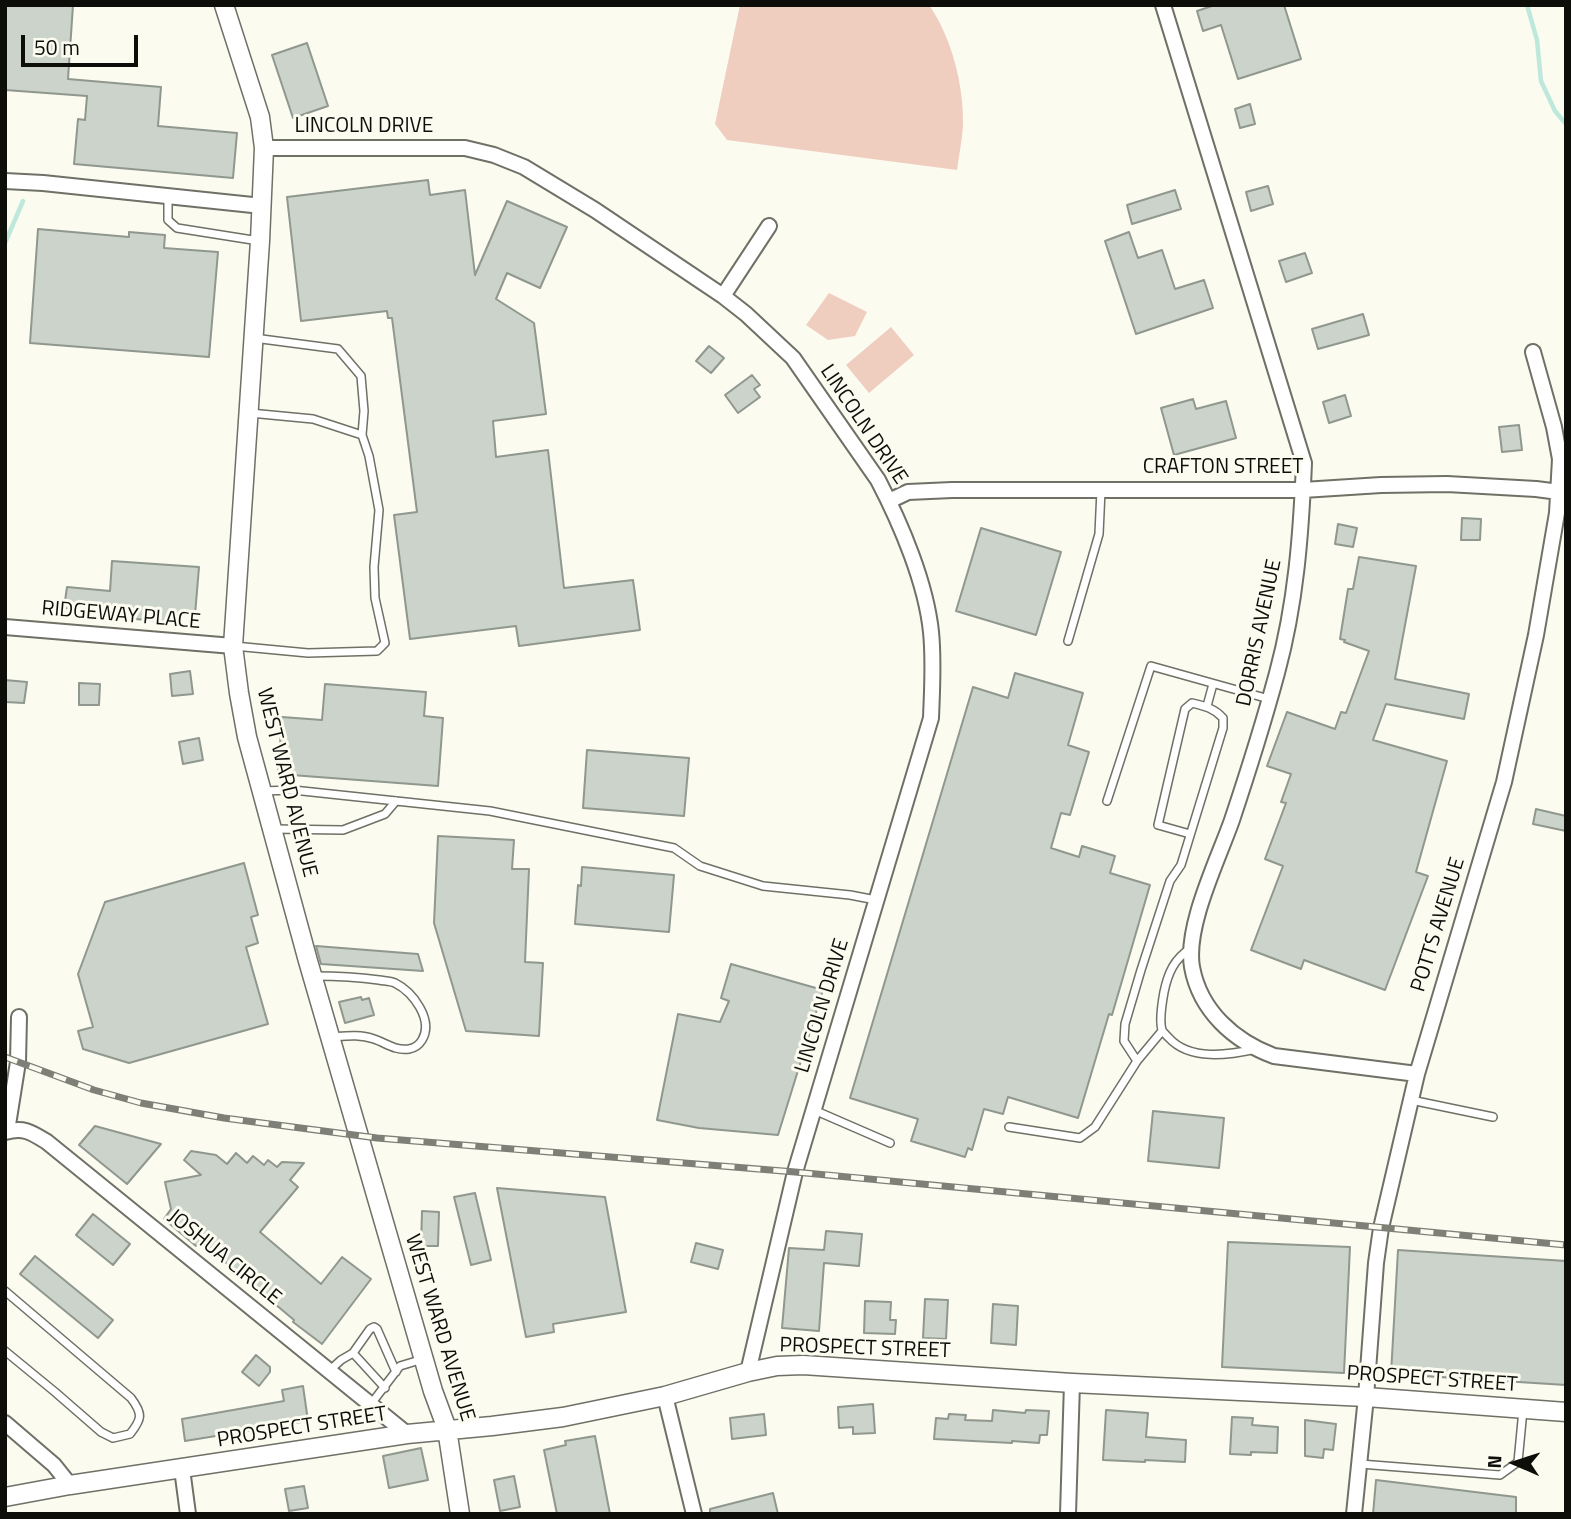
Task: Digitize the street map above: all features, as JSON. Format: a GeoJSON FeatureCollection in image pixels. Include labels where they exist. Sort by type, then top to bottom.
{"type":"FeatureCollection","features":[{"type":"Feature","properties":{"kind":"street","name":"WEST WARD AVENUE"},"geometry":{"type":"LineString","coordinates":[[224,5],[260,117],[264,148],[233,646],[239,693],[247,737],[313,976],[432,1391],[447,1429],[460,1514]]}},
{"type":"Feature","properties":{"kind":"street","name":"DORRIS AVENUE"},"geometry":{"type":"LineString","coordinates":[[1163,5],[1304,463],[1300,542],[1293,603],[1269,699],[1232,818],[1197,916],[1192,965],[1197,986],[1216,1018],[1235,1036],[1257,1049],[1274,1056],[1417,1074]]}},
{"type":"Feature","properties":{"kind":"street","name":"LINCOLN DRIVE"},"geometry":{"type":"LineString","coordinates":[[264,148],[465,148],[494,155],[524,167],[595,209],[723,296],[793,358],[878,480],[920,578],[931,631],[931,718],[795,1172],[748,1372]]}},
{"type":"Feature","properties":{"kind":"street"},"geometry":{"type":"LineString","coordinates":[[5,181],[262,206]]}},
{"type":"Feature","properties":{"kind":"street"},"geometry":{"type":"LineString","coordinates":[[723,296],[769,226]]}},
{"type":"Feature","properties":{"kind":"street","name":"POTTS AVENUE"},"geometry":{"type":"LineString","coordinates":[[1353,1514],[1381,1228],[1417,1074],[1504,782],[1536,635],[1557,513],[1560,459],[1533,352]]}},
{"type":"Feature","properties":{"kind":"street","name":"CRAFTON STREET"},"geometry":{"type":"LineString","coordinates":[[889,501],[908,492],[952,490],[1303,490],[1447,484],[1559,492]]}},
{"type":"Feature","properties":{"kind":"street","name":"RIDGEWAY PLACE"},"geometry":{"type":"LineString","coordinates":[[5,627],[233,646]]}},
{"type":"Feature","properties":{"kind":"street","name":"JOSHUA CIRCLE"},"geometry":{"type":"LineString","coordinates":[[19,1017],[18,1062],[6,1130],[32,1132],[47,1142],[407,1434]]}},
{"type":"Feature","properties":{"kind":"street","name":"PROSPECT STREET"},"geometry":{"type":"LineString","coordinates":[[5,1497],[407,1434],[563,1417],[665,1396],[777,1366],[803,1365],[1072,1383],[1366,1397],[1566,1412]]}},
{"type":"Feature","properties":{"kind":"street"},"geometry":{"type":"LineString","coordinates":[[1068,1514],[1072,1383]]}},
{"type":"Feature","properties":{"kind":"street"},"geometry":{"type":"LineString","coordinates":[[665,1396],[694,1514]]}},
{"type":"Feature","properties":{"kind":"street"},"geometry":{"type":"LineString","coordinates":[[5,1423],[54,1465],[70,1485]]}},
{"type":"Feature","properties":{"kind":"street"},"geometry":{"type":"LineString","coordinates":[[182,1469],[188,1514]]}},
{"type":"Feature","properties":{"kind":"lane"},"geometry":{"type":"LineString","coordinates":[[168,196],[168,220],[177,228],[260,241]]}},
{"type":"Feature","properties":{"kind":"lane"},"geometry":{"type":"LineString","coordinates":[[233,646],[308,653],[377,651],[385,643],[375,598],[373,567],[379,510],[369,456],[362,435],[364,411],[361,376],[338,349],[253,338]]}},
{"type":"Feature","properties":{"kind":"lane"},"geometry":{"type":"LineString","coordinates":[[248,413],[313,419],[362,435]]}},
{"type":"Feature","properties":{"kind":"lane"},"geometry":{"type":"LineString","coordinates":[[1068,641],[1100,534],[1101,490]]}},
{"type":"Feature","properties":{"kind":"lane"},"geometry":{"type":"LineString","coordinates":[[1107,801],[1151,666],[1269,699]]}},
{"type":"Feature","properties":{"kind":"lane"},"geometry":{"type":"LineString","coordinates":[[1207,706],[1213,684]]}},
{"type":"Feature","properties":{"kind":"lane"},"geometry":{"type":"LineString","coordinates":[[1137,1061],[1124,1041],[1125,1024],[1170,881],[1181,865],[1223,728],[1223,718],[1217,711],[1192,703],[1185,709],[1158,825],[1190,834]]}},
{"type":"Feature","properties":{"kind":"lane"},"geometry":{"type":"LineString","coordinates":[[262,791],[293,790],[490,811],[674,848],[700,866],[763,886],[877,900]]}},
{"type":"Feature","properties":{"kind":"lane"},"geometry":{"type":"LineString","coordinates":[[272,829],[342,830],[385,814],[396,801]]}},
{"type":"Feature","properties":{"kind":"lane"},"geometry":{"type":"LineString","coordinates":[[1192,947],[1179,956],[1167,979],[1161,1014],[1162,1031],[1175,1044],[1200,1054],[1231,1055],[1257,1049]]}},
{"type":"Feature","properties":{"kind":"lane"},"geometry":{"type":"LineString","coordinates":[[313,976],[357,976],[394,982],[414,998],[424,1018],[425,1033],[420,1043],[412,1049],[387,1046],[375,1039],[357,1035],[331,1038]]}},
{"type":"Feature","properties":{"kind":"lane"},"geometry":{"type":"LineString","coordinates":[[1009,1127],[1080,1138],[1095,1127],[1137,1061],[1162,1031]]}},
{"type":"Feature","properties":{"kind":"lane"},"geometry":{"type":"LineString","coordinates":[[1411,1100],[1493,1117]]}},
{"type":"Feature","properties":{"kind":"lane"},"geometry":{"type":"LineString","coordinates":[[814,1110],[890,1143]]}},
{"type":"Feature","properties":{"kind":"lane"},"geometry":{"type":"LineString","coordinates":[[5,1291],[131,1398],[140,1410],[140,1422],[130,1434],[113,1438],[101,1432],[5,1352]]}},
{"type":"Feature","properties":{"kind":"lane"},"geometry":{"type":"LineString","coordinates":[[329,1371],[354,1353],[374,1327],[396,1372]]}},
{"type":"Feature","properties":{"kind":"lane"},"geometry":{"type":"LineString","coordinates":[[354,1353],[385,1388]]}},
{"type":"Feature","properties":{"kind":"lane"},"geometry":{"type":"LineString","coordinates":[[371,1404],[400,1366],[423,1359]]}},
{"type":"Feature","properties":{"kind":"lane"},"geometry":{"type":"LineString","coordinates":[[1359,1464],[1500,1475],[1518,1462],[1523,1409]]}},
{"type":"Feature","properties":{"kind":"shaded area"},"geometry":{"type":"Polygon","coordinates":[[[740,5],[929,5],[944,32],[959,79],[963,126],[957,170],[727,140],[715,124],[740,5]]]}},
{"type":"Feature","properties":{"kind":"shaded area"},"geometry":{"type":"Polygon","coordinates":[[[829,293],[867,312],[855,336],[828,340],[806,325],[829,293]]]}},
{"type":"Feature","properties":{"kind":"shaded area"},"geometry":{"type":"Polygon","coordinates":[[[891,327],[914,355],[869,393],[846,365],[891,327]]]}},
{"type":"Feature","properties":{"kind":"building"},"geometry":{"type":"Polygon","coordinates":[[[5,5],[73,5],[68,79],[161,87],[158,126],[237,133],[233,178],[74,164],[78,119],[85,120],[87,96],[5,90],[5,5]]]}},
{"type":"Feature","properties":{"kind":"building"},"geometry":{"type":"Polygon","coordinates":[[[1215,5],[1284,5],[1301,59],[1238,79],[1221,25],[1203,31],[1197,11],[1215,5]]]}},
{"type":"Feature","properties":{"kind":"building"},"geometry":{"type":"Polygon","coordinates":[[[307,43],[328,106],[293,118],[272,55],[307,43]]]}},
{"type":"Feature","properties":{"kind":"building"},"geometry":{"type":"Polygon","coordinates":[[[1250,104],[1255,124],[1240,128],[1235,109],[1250,104]]]}},
{"type":"Feature","properties":{"kind":"building"},"geometry":{"type":"Polygon","coordinates":[[[428,180],[430,195],[465,190],[475,275],[507,201],[567,227],[540,288],[507,273],[496,299],[534,323],[546,414],[493,421],[496,457],[548,450],[564,588],[633,580],[640,630],[519,646],[516,626],[410,639],[394,515],[417,512],[392,318],[388,318],[387,311],[301,321],[287,197],[428,180]]]}},
{"type":"Feature","properties":{"kind":"building"},"geometry":{"type":"Polygon","coordinates":[[[1268,186],[1273,204],[1251,211],[1246,192],[1268,186]]]}},
{"type":"Feature","properties":{"kind":"building"},"geometry":{"type":"Polygon","coordinates":[[[1175,190],[1181,209],[1132,224],[1127,205],[1175,190]]]}},
{"type":"Feature","properties":{"kind":"building"},"geometry":{"type":"Polygon","coordinates":[[[38,229],[129,237],[129,232],[165,235],[164,248],[218,252],[209,357],[30,343],[38,229]]]}},
{"type":"Feature","properties":{"kind":"building"},"geometry":{"type":"Polygon","coordinates":[[[1129,232],[1138,258],[1162,250],[1175,289],[1204,280],[1213,308],[1136,334],[1105,241],[1129,232]]]}},
{"type":"Feature","properties":{"kind":"building"},"geometry":{"type":"Polygon","coordinates":[[[1305,253],[1312,273],[1286,282],[1279,261],[1305,253]]]}},
{"type":"Feature","properties":{"kind":"building"},"geometry":{"type":"Polygon","coordinates":[[[1363,314],[1369,335],[1318,349],[1312,329],[1363,314]]]}},
{"type":"Feature","properties":{"kind":"building"},"geometry":{"type":"Polygon","coordinates":[[[709,346],[724,358],[711,373],[696,361],[709,346]]]}},
{"type":"Feature","properties":{"kind":"building"},"geometry":{"type":"Polygon","coordinates":[[[752,375],[760,385],[754,389],[760,397],[738,413],[725,395],[752,375]]]}},
{"type":"Feature","properties":{"kind":"building"},"geometry":{"type":"Polygon","coordinates":[[[1345,395],[1351,416],[1329,423],[1323,402],[1345,395]]]}},
{"type":"Feature","properties":{"kind":"building"},"geometry":{"type":"Polygon","coordinates":[[[1193,399],[1196,409],[1226,401],[1236,438],[1174,455],[1161,408],[1193,399]]]}},
{"type":"Feature","properties":{"kind":"building"},"geometry":{"type":"Polygon","coordinates":[[[1519,425],[1522,450],[1502,452],[1499,427],[1519,425]]]}},
{"type":"Feature","properties":{"kind":"building"},"geometry":{"type":"Polygon","coordinates":[[[1462,518],[1481,519],[1480,540],[1461,540],[1462,518]]]}},
{"type":"Feature","properties":{"kind":"building"},"geometry":{"type":"Polygon","coordinates":[[[1338,524],[1357,528],[1353,547],[1335,544],[1338,524]]]}},
{"type":"Feature","properties":{"kind":"building"},"geometry":{"type":"Polygon","coordinates":[[[981,528],[1061,552],[1036,635],[956,611],[981,528]]]}},
{"type":"Feature","properties":{"kind":"building"},"geometry":{"type":"Polygon","coordinates":[[[1359,557],[1416,566],[1395,679],[1469,694],[1464,719],[1386,704],[1373,740],[1447,761],[1416,872],[1428,876],[1385,990],[1304,960],[1301,969],[1251,950],[1283,866],[1265,859],[1286,803],[1281,802],[1291,774],[1267,766],[1287,712],[1335,729],[1341,712],[1346,713],[1369,651],[1340,639],[1348,589],[1353,589],[1359,557]]]}},
{"type":"Feature","properties":{"kind":"building"},"geometry":{"type":"Polygon","coordinates":[[[112,561],[199,567],[195,615],[175,614],[174,622],[108,617],[109,612],[64,608],[67,587],[110,591],[112,561]]]}},
{"type":"Feature","properties":{"kind":"building"},"geometry":{"type":"Polygon","coordinates":[[[190,671],[193,694],[172,696],[170,674],[190,671]]]}},
{"type":"Feature","properties":{"kind":"building"},"geometry":{"type":"Polygon","coordinates":[[[1015,673],[1083,693],[1068,745],[1089,752],[1070,815],[1061,813],[1051,848],[1079,857],[1082,846],[1115,856],[1110,873],[1150,885],[1078,1118],[1008,1097],[1003,1114],[984,1109],[972,1150],[968,1148],[965,1157],[911,1141],[918,1119],[850,1098],[973,687],[1008,698],[1015,673]]]}},
{"type":"Feature","properties":{"kind":"building"},"geometry":{"type":"Polygon","coordinates":[[[5,680],[27,682],[24,703],[5,702],[5,680]]]}},
{"type":"Feature","properties":{"kind":"building"},"geometry":{"type":"Polygon","coordinates":[[[79,683],[100,684],[99,705],[79,705],[79,683]]]}},
{"type":"Feature","properties":{"kind":"building"},"geometry":{"type":"Polygon","coordinates":[[[325,684],[426,692],[424,716],[443,718],[438,786],[278,774],[282,717],[322,720],[325,684]]]}},
{"type":"Feature","properties":{"kind":"building"},"geometry":{"type":"Polygon","coordinates":[[[199,738],[203,760],[183,764],[179,742],[199,738]]]}},
{"type":"Feature","properties":{"kind":"building"},"geometry":{"type":"Polygon","coordinates":[[[587,750],[689,758],[684,816],[583,808],[587,750]]]}},
{"type":"Feature","properties":{"kind":"building"},"geometry":{"type":"Polygon","coordinates":[[[1536,809],[1566,816],[1566,831],[1533,824],[1536,809]]]}},
{"type":"Feature","properties":{"kind":"building"},"geometry":{"type":"Polygon","coordinates":[[[438,836],[514,840],[512,869],[529,869],[525,962],[543,963],[539,1036],[466,1031],[434,923],[438,836]]]}},
{"type":"Feature","properties":{"kind":"building"},"geometry":{"type":"Polygon","coordinates":[[[244,863],[258,915],[251,917],[258,943],[246,947],[268,1024],[129,1063],[83,1049],[78,1031],[93,1027],[78,974],[105,902],[244,863]]]}},
{"type":"Feature","properties":{"kind":"building"},"geometry":{"type":"Polygon","coordinates":[[[582,867],[674,875],[669,932],[575,924],[582,867]]]}},
{"type":"Feature","properties":{"kind":"building"},"geometry":{"type":"Polygon","coordinates":[[[316,946],[418,954],[423,971],[321,964],[316,946]]]}},
{"type":"Feature","properties":{"kind":"building"},"geometry":{"type":"Polygon","coordinates":[[[731,964],[823,990],[778,1135],[699,1128],[657,1120],[678,1014],[720,1022],[729,1001],[721,998],[731,964]]]}},
{"type":"Feature","properties":{"kind":"building"},"geometry":{"type":"Polygon","coordinates":[[[361,997],[362,1000],[369,998],[374,1015],[345,1023],[339,1002],[361,997]]]}},
{"type":"Feature","properties":{"kind":"building"},"geometry":{"type":"Polygon","coordinates":[[[1153,1111],[1224,1118],[1219,1168],[1148,1161],[1153,1111]]]}},
{"type":"Feature","properties":{"kind":"building"},"geometry":{"type":"Polygon","coordinates":[[[95,1126],[161,1144],[127,1184],[79,1145],[95,1126]]]}},
{"type":"Feature","properties":{"kind":"building"},"geometry":{"type":"Polygon","coordinates":[[[191,1151],[216,1155],[227,1164],[236,1153],[247,1163],[253,1156],[264,1165],[268,1160],[277,1167],[282,1162],[304,1163],[290,1180],[298,1187],[260,1232],[321,1284],[342,1257],[371,1279],[322,1344],[200,1241],[196,1246],[164,1219],[171,1209],[165,1182],[201,1175],[184,1160],[191,1151]]]}},
{"type":"Feature","properties":{"kind":"building"},"geometry":{"type":"Polygon","coordinates":[[[497,1188],[605,1197],[626,1312],[553,1324],[554,1332],[526,1337],[497,1188]]]}},
{"type":"Feature","properties":{"kind":"building"},"geometry":{"type":"Polygon","coordinates":[[[475,1193],[491,1260],[471,1265],[454,1197],[475,1193]]]}},
{"type":"Feature","properties":{"kind":"building"},"geometry":{"type":"Polygon","coordinates":[[[422,1211],[439,1212],[438,1246],[421,1246],[422,1211]]]}},
{"type":"Feature","properties":{"kind":"building"},"geometry":{"type":"Polygon","coordinates":[[[93,1214],[130,1244],[113,1265],[76,1235],[93,1214]]]}},
{"type":"Feature","properties":{"kind":"building"},"geometry":{"type":"Polygon","coordinates":[[[826,1231],[862,1234],[859,1266],[824,1263],[819,1331],[782,1328],[789,1248],[824,1250],[826,1231]]]}},
{"type":"Feature","properties":{"kind":"building"},"geometry":{"type":"Polygon","coordinates":[[[1228,1242],[1350,1247],[1344,1373],[1222,1367],[1228,1242]]]}},
{"type":"Feature","properties":{"kind":"building"},"geometry":{"type":"Polygon","coordinates":[[[696,1243],[723,1250],[718,1269],[691,1262],[696,1243]]]}},
{"type":"Feature","properties":{"kind":"building"},"geometry":{"type":"Polygon","coordinates":[[[1398,1250],[1566,1261],[1566,1385],[1391,1374],[1398,1250]]]}},
{"type":"Feature","properties":{"kind":"building"},"geometry":{"type":"Polygon","coordinates":[[[35,1256],[113,1320],[98,1338],[20,1274],[35,1256]]]}},
{"type":"Feature","properties":{"kind":"building"},"geometry":{"type":"Polygon","coordinates":[[[925,1299],[948,1300],[946,1339],[923,1338],[925,1299]]]}},
{"type":"Feature","properties":{"kind":"building"},"geometry":{"type":"Polygon","coordinates":[[[865,1301],[891,1302],[890,1320],[896,1320],[895,1334],[864,1333],[865,1301]]]}},
{"type":"Feature","properties":{"kind":"building"},"geometry":{"type":"Polygon","coordinates":[[[993,1304],[1018,1306],[1016,1345],[991,1343],[993,1304]]]}},
{"type":"Feature","properties":{"kind":"building"},"geometry":{"type":"Polygon","coordinates":[[[256,1355],[270,1367],[270,1372],[259,1386],[242,1372],[256,1355]]]}},
{"type":"Feature","properties":{"kind":"building"},"geometry":{"type":"Polygon","coordinates":[[[303,1386],[308,1421],[185,1441],[182,1419],[284,1401],[282,1390],[303,1386]]]}},
{"type":"Feature","properties":{"kind":"building"},"geometry":{"type":"Polygon","coordinates":[[[873,1404],[875,1433],[853,1434],[853,1427],[839,1428],[838,1407],[873,1404]]]}},
{"type":"Feature","properties":{"kind":"building"},"geometry":{"type":"Polygon","coordinates":[[[993,1410],[1025,1413],[1026,1410],[1049,1411],[1047,1435],[1040,1435],[1039,1443],[934,1439],[936,1418],[948,1419],[949,1414],[966,1415],[965,1420],[992,1421],[993,1410]]]}},
{"type":"Feature","properties":{"kind":"building"},"geometry":{"type":"Polygon","coordinates":[[[1106,1410],[1148,1413],[1146,1437],[1186,1440],[1185,1462],[1103,1460],[1106,1410]]]}},
{"type":"Feature","properties":{"kind":"building"},"geometry":{"type":"Polygon","coordinates":[[[764,1414],[766,1435],[732,1439],[730,1418],[764,1414]]]}},
{"type":"Feature","properties":{"kind":"building"},"geometry":{"type":"Polygon","coordinates":[[[1232,1417],[1253,1418],[1252,1425],[1278,1427],[1277,1453],[1230,1454],[1232,1417]]]}},
{"type":"Feature","properties":{"kind":"building"},"geometry":{"type":"Polygon","coordinates":[[[1305,1420],[1336,1424],[1333,1450],[1324,1449],[1323,1458],[1305,1456],[1305,1420]]]}},
{"type":"Feature","properties":{"kind":"building"},"geometry":{"type":"Polygon","coordinates":[[[595,1436],[610,1514],[557,1514],[544,1450],[566,1445],[565,1441],[595,1436]]]}},
{"type":"Feature","properties":{"kind":"building"},"geometry":{"type":"Polygon","coordinates":[[[421,1448],[428,1480],[389,1488],[383,1456],[421,1448]]]}},
{"type":"Feature","properties":{"kind":"building"},"geometry":{"type":"Polygon","coordinates":[[[514,1476],[520,1507],[500,1511],[494,1480],[514,1476]]]}},
{"type":"Feature","properties":{"kind":"building"},"geometry":{"type":"Polygon","coordinates":[[[1376,1480],[1516,1497],[1516,1514],[1373,1514],[1376,1480]]]}},
{"type":"Feature","properties":{"kind":"building"},"geometry":{"type":"Polygon","coordinates":[[[304,1486],[308,1508],[289,1511],[285,1489],[304,1486]]]}},
{"type":"Feature","properties":{"kind":"building"},"geometry":{"type":"Polygon","coordinates":[[[773,1493],[778,1514],[710,1514],[710,1509],[773,1493]]]}},
{"type":"Feature","properties":{"kind":"waterway"},"geometry":{"type":"LineString","coordinates":[[1527,5],[1537,40],[1541,81],[1555,111],[1566,124]]}},
{"type":"Feature","properties":{"kind":"waterway"},"geometry":{"type":"LineString","coordinates":[[5,243],[23,201]]}},
{"type":"Feature","properties":{"kind":"railway"},"geometry":{"type":"LineString","coordinates":[[5,1057],[94,1090],[141,1103],[224,1118],[377,1138],[795,1172],[1566,1245]]}}]}
